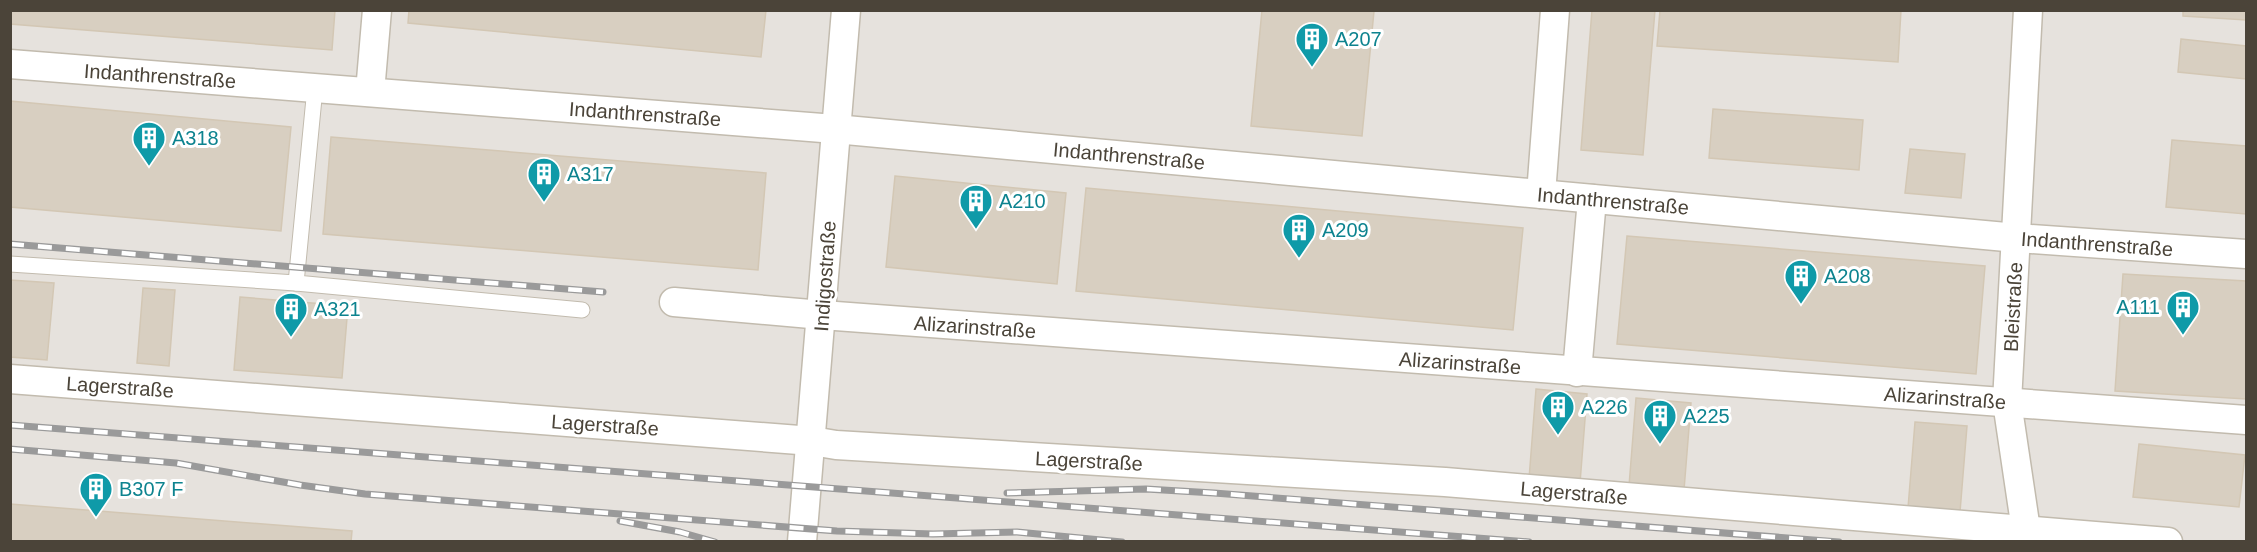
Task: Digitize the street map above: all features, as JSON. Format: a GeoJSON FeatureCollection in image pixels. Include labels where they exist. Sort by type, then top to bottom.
{"type":"FeatureCollection","features":[{"type":"Feature","properties":{"kind":"street"},"geometry":{"type":"LineString","coordinates":[[370,92],[377,10]]}},
{"type":"Feature","properties":{"kind":"street","name":"Indigostraße"},"geometry":{"type":"LineString","coordinates":[[802,542],[846,10]]}},
{"type":"Feature","properties":{"kind":"street"},"geometry":{"type":"LineString","coordinates":[[1541,194],[1555,10]]}},
{"type":"Feature","properties":{"kind":"street","name":"Bleistraße"},"geometry":{"type":"LineString","coordinates":[[2026,530],[2007,402],[2028,10]]}},
{"type":"Feature","properties":{"kind":"street","name":"Indanthrenstraße"},"geometry":{"type":"LineString","coordinates":[[10,64],[835,129],[2017,238],[2247,254]]}},
{"type":"Feature","properties":{"kind":"street"},"geometry":{"type":"LineString","coordinates":[[1577,372],[1592,199]]}},
{"type":"Feature","properties":{"kind":"street","name":"Alizarinstraße"},"geometry":{"type":"LineString","coordinates":[[674,302],[1577,372],[2247,420]]}},
{"type":"Feature","properties":{"kind":"street","name":"Lagerstraße"},"geometry":{"type":"LineString","coordinates":[[10,379],[812,441],[836,445],[1445,482],[2168,542]]}},
{"type":"Feature","properties":{"kind":"lane"},"geometry":{"type":"LineString","coordinates":[[296,283],[315,88]]}},
{"type":"Feature","properties":{"kind":"lane"},"geometry":{"type":"LineString","coordinates":[[10,264],[296,283],[582,310]]}},
{"type":"Feature","properties":{"kind":"shaded area"},"geometry":{"type":"Polygon","coordinates":[[[11,11],[2246,11],[2246,541],[11,541],[11,11]]]}},
{"type":"Feature","properties":{"kind":"building"},"geometry":{"type":"Polygon","coordinates":[[[10,10],[335,10],[332,50],[10,24],[10,10]]]}},
{"type":"Feature","properties":{"kind":"building"},"geometry":{"type":"Polygon","coordinates":[[[409,10],[766,10],[761,57],[408,23],[409,10]]]}},
{"type":"Feature","properties":{"kind":"building","name":"A207"},"geometry":{"type":"Polygon","coordinates":[[[1262,10],[1374,11],[1362,136],[1251,126],[1262,10]]]}},
{"type":"Feature","properties":{"kind":"building"},"geometry":{"type":"Polygon","coordinates":[[[1592,10],[1655,10],[1643,155],[1581,150],[1592,10]]]}},
{"type":"Feature","properties":{"kind":"building"},"geometry":{"type":"Polygon","coordinates":[[[1660,10],[1901,10],[1898,62],[1657,46],[1660,10]]]}},
{"type":"Feature","properties":{"kind":"building"},"geometry":{"type":"Polygon","coordinates":[[[2183,10],[2246,10],[2246,20],[2183,16],[2183,10]]]}},
{"type":"Feature","properties":{"kind":"building"},"geometry":{"type":"Polygon","coordinates":[[[2181,39],[2246,46],[2246,79],[2178,72],[2181,39]]]}},
{"type":"Feature","properties":{"kind":"building","name":"A318"},"geometry":{"type":"Polygon","coordinates":[[[10,101],[291,127],[281,231],[10,207],[10,101]]]}},
{"type":"Feature","properties":{"kind":"building"},"geometry":{"type":"Polygon","coordinates":[[[1713,109],[1863,120],[1859,170],[1709,158],[1713,109]]]}},
{"type":"Feature","properties":{"kind":"building","name":"A317"},"geometry":{"type":"Polygon","coordinates":[[[331,137],[766,173],[758,270],[323,234],[331,137]]]}},
{"type":"Feature","properties":{"kind":"building"},"geometry":{"type":"Polygon","coordinates":[[[2172,140],[2246,146],[2246,214],[2166,207],[2172,140]]]}},
{"type":"Feature","properties":{"kind":"building"},"geometry":{"type":"Polygon","coordinates":[[[1910,149],[1965,154],[1961,198],[1905,193],[1910,149]]]}},
{"type":"Feature","properties":{"kind":"building","name":"A210"},"geometry":{"type":"Polygon","coordinates":[[[895,176],[1066,193],[1057,284],[886,267],[895,176]]]}},
{"type":"Feature","properties":{"kind":"building","name":"A209"},"geometry":{"type":"Polygon","coordinates":[[[1086,188],[1523,228],[1513,330],[1076,291],[1086,188]]]}},
{"type":"Feature","properties":{"kind":"building","name":"A208"},"geometry":{"type":"Polygon","coordinates":[[[1627,236],[1985,266],[1976,374],[1617,344],[1627,236]]]}},
{"type":"Feature","properties":{"kind":"building","name":"A111"},"geometry":{"type":"Polygon","coordinates":[[[2123,274],[2246,281],[2246,399],[2115,391],[2123,274]]]}},
{"type":"Feature","properties":{"kind":"building"},"geometry":{"type":"Polygon","coordinates":[[[10,280],[54,283],[47,360],[10,357],[10,280]]]}},
{"type":"Feature","properties":{"kind":"building"},"geometry":{"type":"Polygon","coordinates":[[[143,288],[175,290],[169,366],[137,363],[143,288]]]}},
{"type":"Feature","properties":{"kind":"building","name":"A321"},"geometry":{"type":"Polygon","coordinates":[[[240,297],[348,306],[342,378],[234,370],[240,297]]]}},
{"type":"Feature","properties":{"kind":"building","name":"A226"},"geometry":{"type":"Polygon","coordinates":[[[1536,389],[1587,394],[1580,483],[1529,479],[1536,389]]]}},
{"type":"Feature","properties":{"kind":"building","name":"A225"},"geometry":{"type":"Polygon","coordinates":[[[1636,398],[1691,403],[1684,490],[1629,486],[1636,398]]]}},
{"type":"Feature","properties":{"kind":"building"},"geometry":{"type":"Polygon","coordinates":[[[1915,422],[1967,426],[1960,512],[1908,508],[1915,422]]]}},
{"type":"Feature","properties":{"kind":"building"},"geometry":{"type":"Polygon","coordinates":[[[2139,444],[2245,455],[2239,507],[2133,497],[2139,444]]]}},
{"type":"Feature","properties":{"kind":"building","name":"B307 F"},"geometry":{"type":"Polygon","coordinates":[[[10,504],[352,531],[351,542],[10,542],[10,504]]]}},
{"type":"Feature","properties":{"kind":"railway"},"geometry":{"type":"LineString","coordinates":[[10,244],[603,292]]}},
{"type":"Feature","properties":{"kind":"railway"},"geometry":{"type":"LineString","coordinates":[[10,425],[1529,542]]}},
{"type":"Feature","properties":{"kind":"railway"},"geometry":{"type":"LineString","coordinates":[[10,449],[176,463],[365,494],[837,531],[933,534],[1017,532],[1122,542]]}},
{"type":"Feature","properties":{"kind":"railway"},"geometry":{"type":"LineString","coordinates":[[1007,493],[1146,489],[1214,493],[1839,542]]}},
{"type":"Feature","properties":{"kind":"railway"},"geometry":{"type":"LineString","coordinates":[[620,521],[680,532],[715,542]]}},
{"type":"Feature","properties":{"kind":"place","name":"A207"},"geometry":{"type":"Point","coordinates":[1312,68]}},
{"type":"Feature","properties":{"kind":"place","name":"A318"},"geometry":{"type":"Point","coordinates":[149,167]}},
{"type":"Feature","properties":{"kind":"place","name":"A317"},"geometry":{"type":"Point","coordinates":[544,203]}},
{"type":"Feature","properties":{"kind":"place","name":"A210"},"geometry":{"type":"Point","coordinates":[976,230]}},
{"type":"Feature","properties":{"kind":"place","name":"A209"},"geometry":{"type":"Point","coordinates":[1299,259]}},
{"type":"Feature","properties":{"kind":"place","name":"A208"},"geometry":{"type":"Point","coordinates":[1801,305]}},
{"type":"Feature","properties":{"kind":"place","name":"A111"},"geometry":{"type":"Point","coordinates":[2183,336]}},
{"type":"Feature","properties":{"kind":"place","name":"A321"},"geometry":{"type":"Point","coordinates":[291,338]}},
{"type":"Feature","properties":{"kind":"place","name":"A226"},"geometry":{"type":"Point","coordinates":[1558,436]}},
{"type":"Feature","properties":{"kind":"place","name":"A225"},"geometry":{"type":"Point","coordinates":[1660,445]}},
{"type":"Feature","properties":{"kind":"place","name":"B307 F"},"geometry":{"type":"Point","coordinates":[96,518]}}]}
